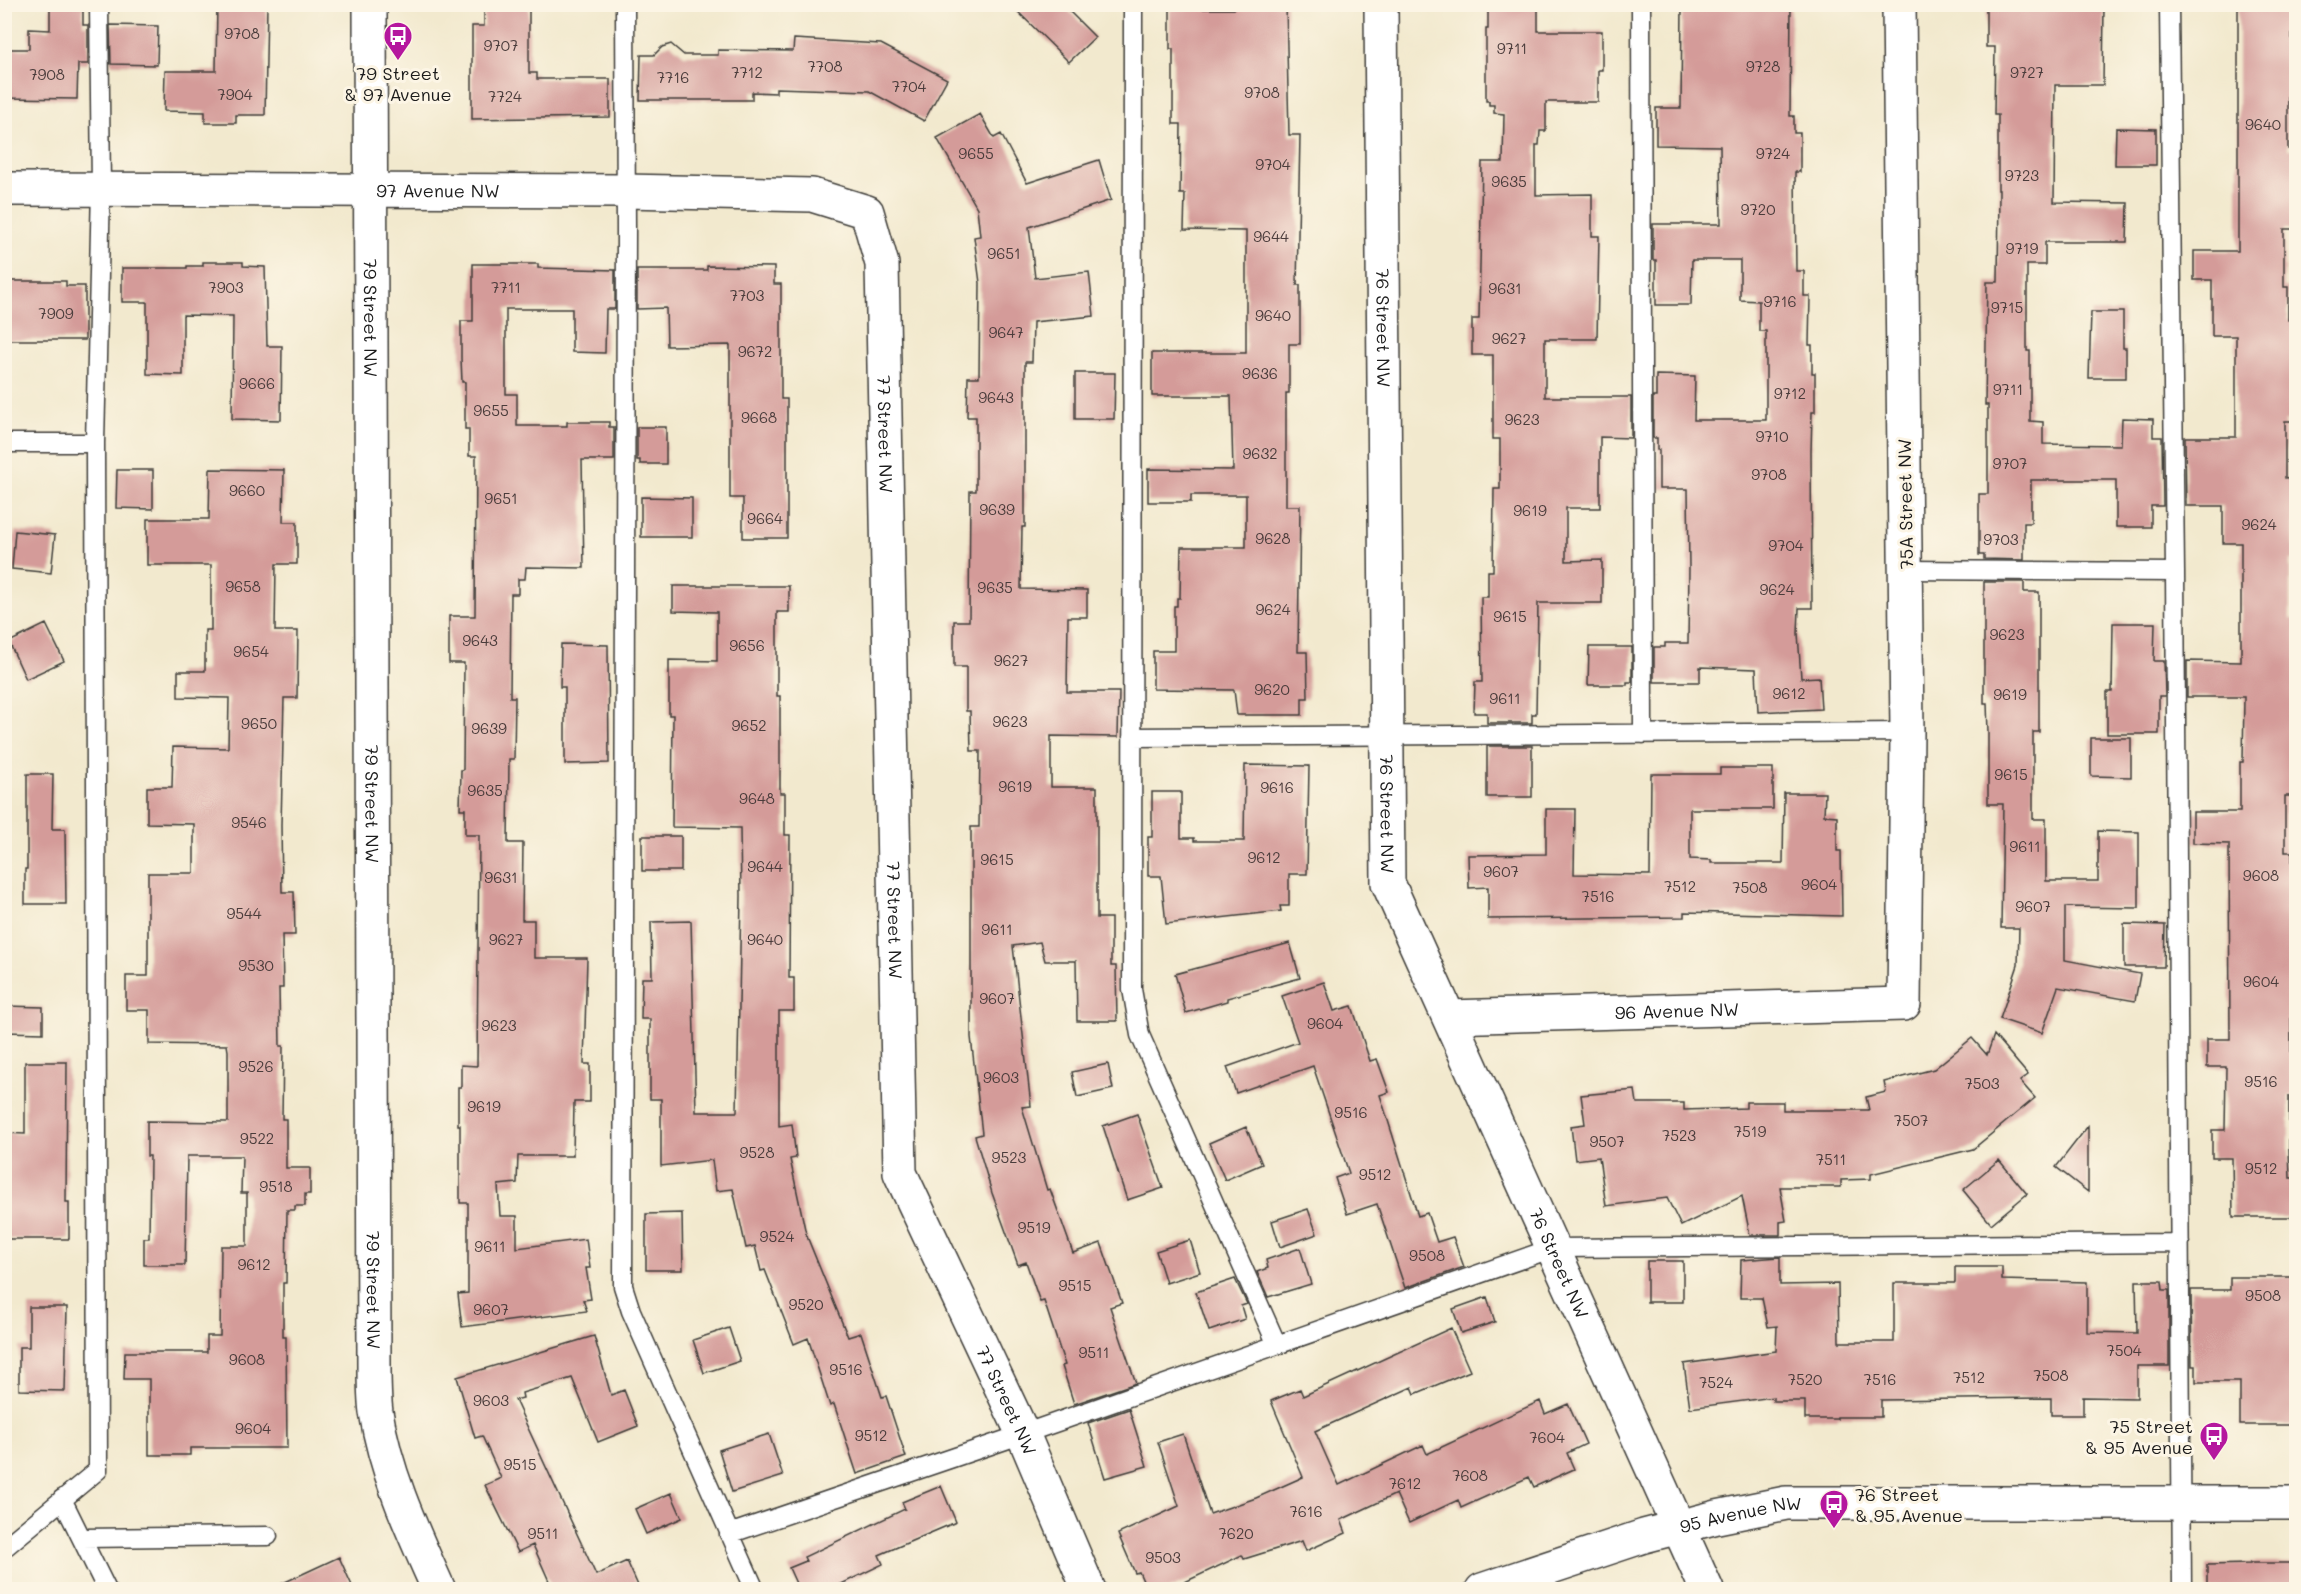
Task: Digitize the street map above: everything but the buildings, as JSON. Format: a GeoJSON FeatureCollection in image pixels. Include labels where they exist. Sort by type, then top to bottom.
{"type":"FeatureCollection","features":[{"type":"Feature","properties":{"kind":"street","name":"79 Street NW"},"geometry":{"type":"LineString","coordinates":[[370,4],[374,1365],[376,1410],[384,1452],[403,1512],[439,1590]]}},
{"type":"Feature","properties":{"kind":"street","name":"76 Street NW"},"geometry":{"type":"LineString","coordinates":[[1381,4],[1388,883],[1707,1590]]}},
{"type":"Feature","properties":{"kind":"street","name":"75A Street NW"},"geometry":{"type":"LineString","coordinates":[[1899,4],[1908,732],[1904,1004]]}},
{"type":"Feature","properties":{"kind":"street","name":"97 Avenue NW"},"geometry":{"type":"LineString","coordinates":[[4,189],[625,191],[812,195],[867,212]]}},
{"type":"Feature","properties":{"kind":"street","name":"77 Street NW"},"geometry":{"type":"LineString","coordinates":[[867,212],[882,264],[900,1173],[1023,1434],[1089,1590]]}},
{"type":"Feature","properties":{"kind":"street","name":"96 Avenue NW"},"geometry":{"type":"LineString","coordinates":[[1449,1017],[1904,1004]]}},
{"type":"Feature","properties":{"kind":"street","name":"95 Avenue NW"},"geometry":{"type":"LineString","coordinates":[[1482,1590],[1644,1536],[1786,1503],[2296,1503]]}},
{"type":"Feature","properties":{"kind":"lane"},"geometry":{"type":"LineString","coordinates":[[4,1548],[98,1470],[95,443],[101,188],[99,4]]}},
{"type":"Feature","properties":{"kind":"lane"},"geometry":{"type":"LineString","coordinates":[[625,4],[623,1286],[631,1311],[755,1590]]}},
{"type":"Feature","properties":{"kind":"lane"},"geometry":{"type":"LineString","coordinates":[[1641,4],[1643,734]]}},
{"type":"Feature","properties":{"kind":"lane"},"geometry":{"type":"LineString","coordinates":[[2169,4],[2182,1590]]}},
{"type":"Feature","properties":{"kind":"lane"},"geometry":{"type":"LineString","coordinates":[[1131,6],[1132,989],[1140,1035],[1277,1345]]}},
{"type":"Feature","properties":{"kind":"lane"},"geometry":{"type":"LineString","coordinates":[[4,443],[95,443]]}},
{"type":"Feature","properties":{"kind":"lane"},"geometry":{"type":"LineString","coordinates":[[1906,570],[2175,572]]}},
{"type":"Feature","properties":{"kind":"lane"},"geometry":{"type":"LineString","coordinates":[[1132,737],[1908,732]]}},
{"type":"Feature","properties":{"kind":"lane"},"geometry":{"type":"LineString","coordinates":[[729,1534],[1023,1434],[1553,1248],[2180,1243]]}},
{"type":"Feature","properties":{"kind":"lane"},"geometry":{"type":"LineString","coordinates":[[63,1499],[107,1590]]}},
{"type":"Feature","properties":{"kind":"lane"},"geometry":{"type":"LineString","coordinates":[[82,1538],[268,1536]]}},
{"type":"Feature","properties":{"kind":"place","name":"79 Street & 97 Avenue"},"geometry":{"type":"Point","coordinates":[398,62]}},
{"type":"Feature","properties":{"kind":"place","name":"75 Street & 95 Avenue"},"geometry":{"type":"Point","coordinates":[2214,1462]}},
{"type":"Feature","properties":{"kind":"place","name":"76 Street & 95 Avenue"},"geometry":{"type":"Point","coordinates":[1834,1530]}}]}
